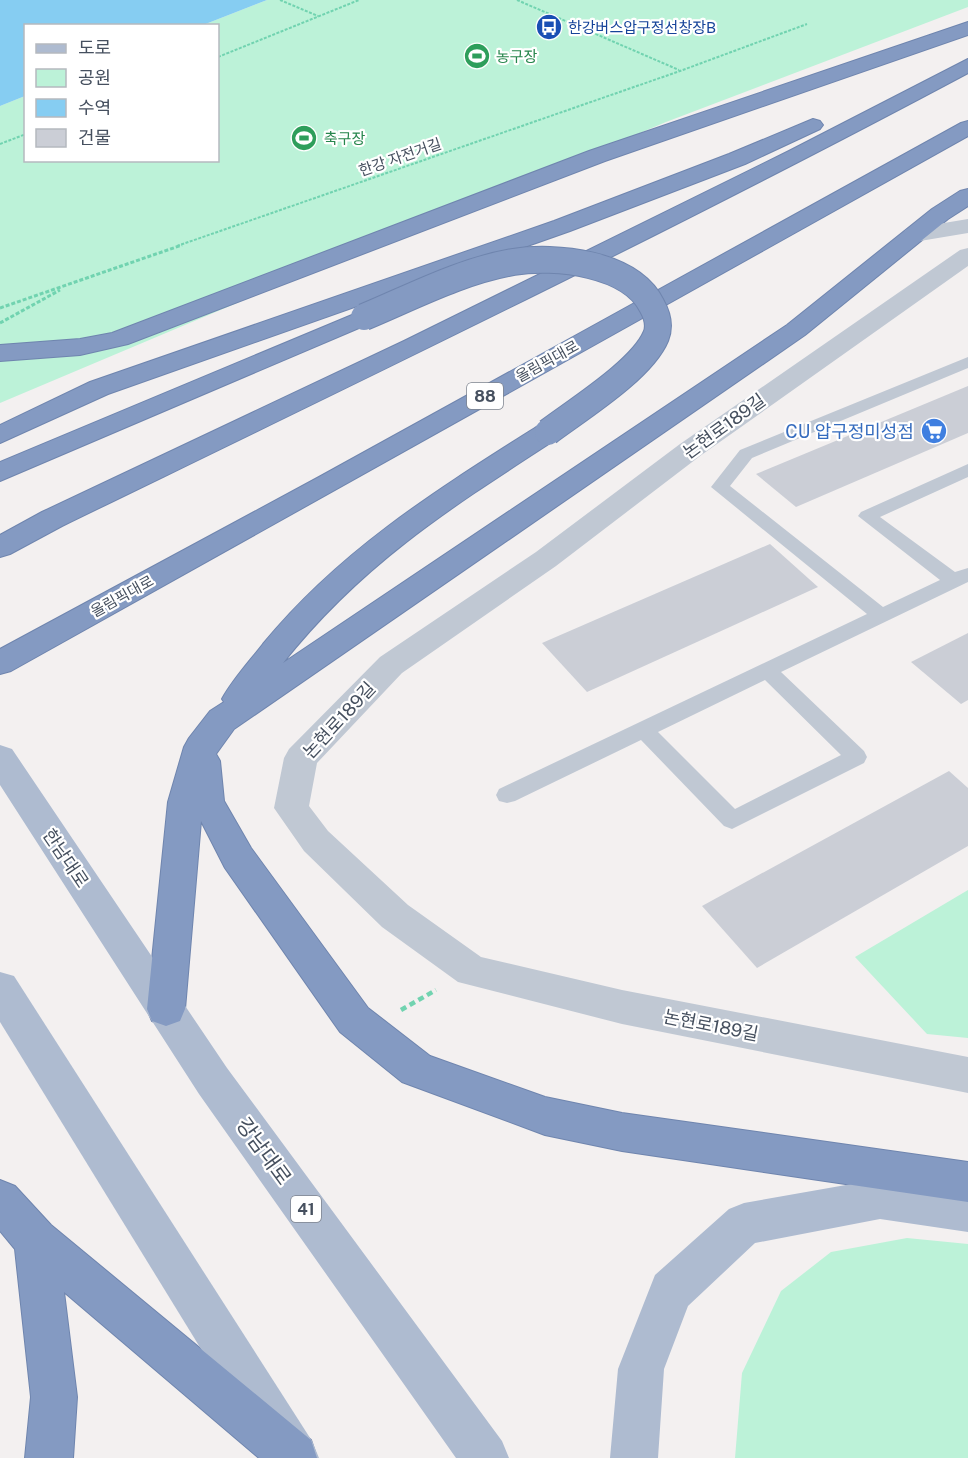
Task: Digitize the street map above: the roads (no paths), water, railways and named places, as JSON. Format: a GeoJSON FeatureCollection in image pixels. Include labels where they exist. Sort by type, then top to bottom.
{"type":"FeatureCollection","features":[{"type":"Feature","properties":{"kind":"highway"},"geometry":{"type":"LineString","coordinates":[[0,353],[80,347],[119,339],[597,156],[968,28]]}},
{"type":"Feature","properties":{"kind":"highway"},"geometry":{"type":"LineString","coordinates":[[0,547],[52,519],[413,346],[787,161],[968,64]]}},
{"type":"Feature","properties":{"kind":"highway"},"geometry":{"type":"LineString","coordinates":[[0,435],[99,388],[562,226],[736,159],[839,113],[900,99]]}},
{"type":"Feature","properties":{"kind":"highway","name":"올림픽대로"},"geometry":{"type":"LineString","coordinates":[[0,663],[329,483],[968,127]]}},
{"type":"Feature","properties":{"kind":"highway"},"geometry":{"type":"LineString","coordinates":[[212,734],[796,330],[914,235],[968,196]]}},
{"type":"Feature","properties":{"kind":"highway"},"geometry":{"type":"LineString","coordinates":[[0,472],[364,317],[488,268],[514,262],[544,260],[596,267],[620,276],[639,288],[654,306],[658,322],[656,338],[638,362],[548,432],[414,520],[358,564],[267,660],[212,734],[185,802],[166,1009]]}},
{"type":"Feature","properties":{"kind":"highway"},"geometry":{"type":"LineString","coordinates":[[212,734],[207,801],[238,858],[354,1020],[416,1070],[545,1116],[622,1132],[968,1182]]}},
{"type":"Feature","properties":{"kind":"highway"},"geometry":{"type":"LineString","coordinates":[[0,1200],[36,1240],[294,1458]]}},
{"type":"Feature","properties":{"kind":"highway"},"geometry":{"type":"LineString","coordinates":[[36,1240],[54,1397],[49,1458]]}},
{"type":"Feature","properties":{"kind":"main road","name":"한남대로"},"geometry":{"type":"LineString","coordinates":[[0,758],[132,957]]}},
{"type":"Feature","properties":{"kind":"main road","name":"강남대로"},"geometry":{"type":"LineString","coordinates":[[132,957],[213,1081],[485,1458]]}},
{"type":"Feature","properties":{"kind":"main road"},"geometry":{"type":"LineString","coordinates":[[9,1003],[294,1458]]}},
{"type":"Feature","properties":{"kind":"main road"},"geometry":{"type":"LineString","coordinates":[[634,1458],[641,1369],[671,1291],[744,1224],[880,1199],[968,1211]]}},
{"type":"Feature","properties":{"kind":"street"},"geometry":{"type":"LineString","coordinates":[[914,235],[968,226]]}},
{"type":"Feature","properties":{"kind":"street","name":"논현로189길"},"geometry":{"type":"LineString","coordinates":[[968,255],[690,450],[546,560],[391,665],[301,758],[291,808],[316,841],[395,916],[471,971],[622,1007],[968,1075]]}},
{"type":"Feature","properties":{"kind":"lane"},"geometry":{"type":"LineString","coordinates":[[881,615],[720,488],[746,454],[968,362]]}},
{"type":"Feature","properties":{"kind":"lane"},"geometry":{"type":"LineString","coordinates":[[961,577],[867,516],[968,470]]}},
{"type":"Feature","properties":{"kind":"lane"},"geometry":{"type":"LineString","coordinates":[[507,795],[961,577]]}},
{"type":"Feature","properties":{"kind":"lane"},"geometry":{"type":"LineString","coordinates":[[644,730],[732,820],[856,757],[768,671]]}},
{"type":"Feature","properties":{"kind":"water"},"geometry":{"type":"Polygon","coordinates":[[[0,0],[267,0],[206,24],[24,24],[24,96],[0,106],[0,0]]]}},
{"type":"Feature","properties":{"kind":"place","name":"한강버스압구정선창장B"},"geometry":{"type":"Point","coordinates":[549,27]}},
{"type":"Feature","properties":{"kind":"place","name":"농구장"},"geometry":{"type":"Point","coordinates":[477,56]}},
{"type":"Feature","properties":{"kind":"place","name":"축구장"},"geometry":{"type":"Point","coordinates":[304,138]}},
{"type":"Feature","properties":{"kind":"place","name":"CU 압구정미성점"},"geometry":{"type":"Point","coordinates":[934,431]}}]}
